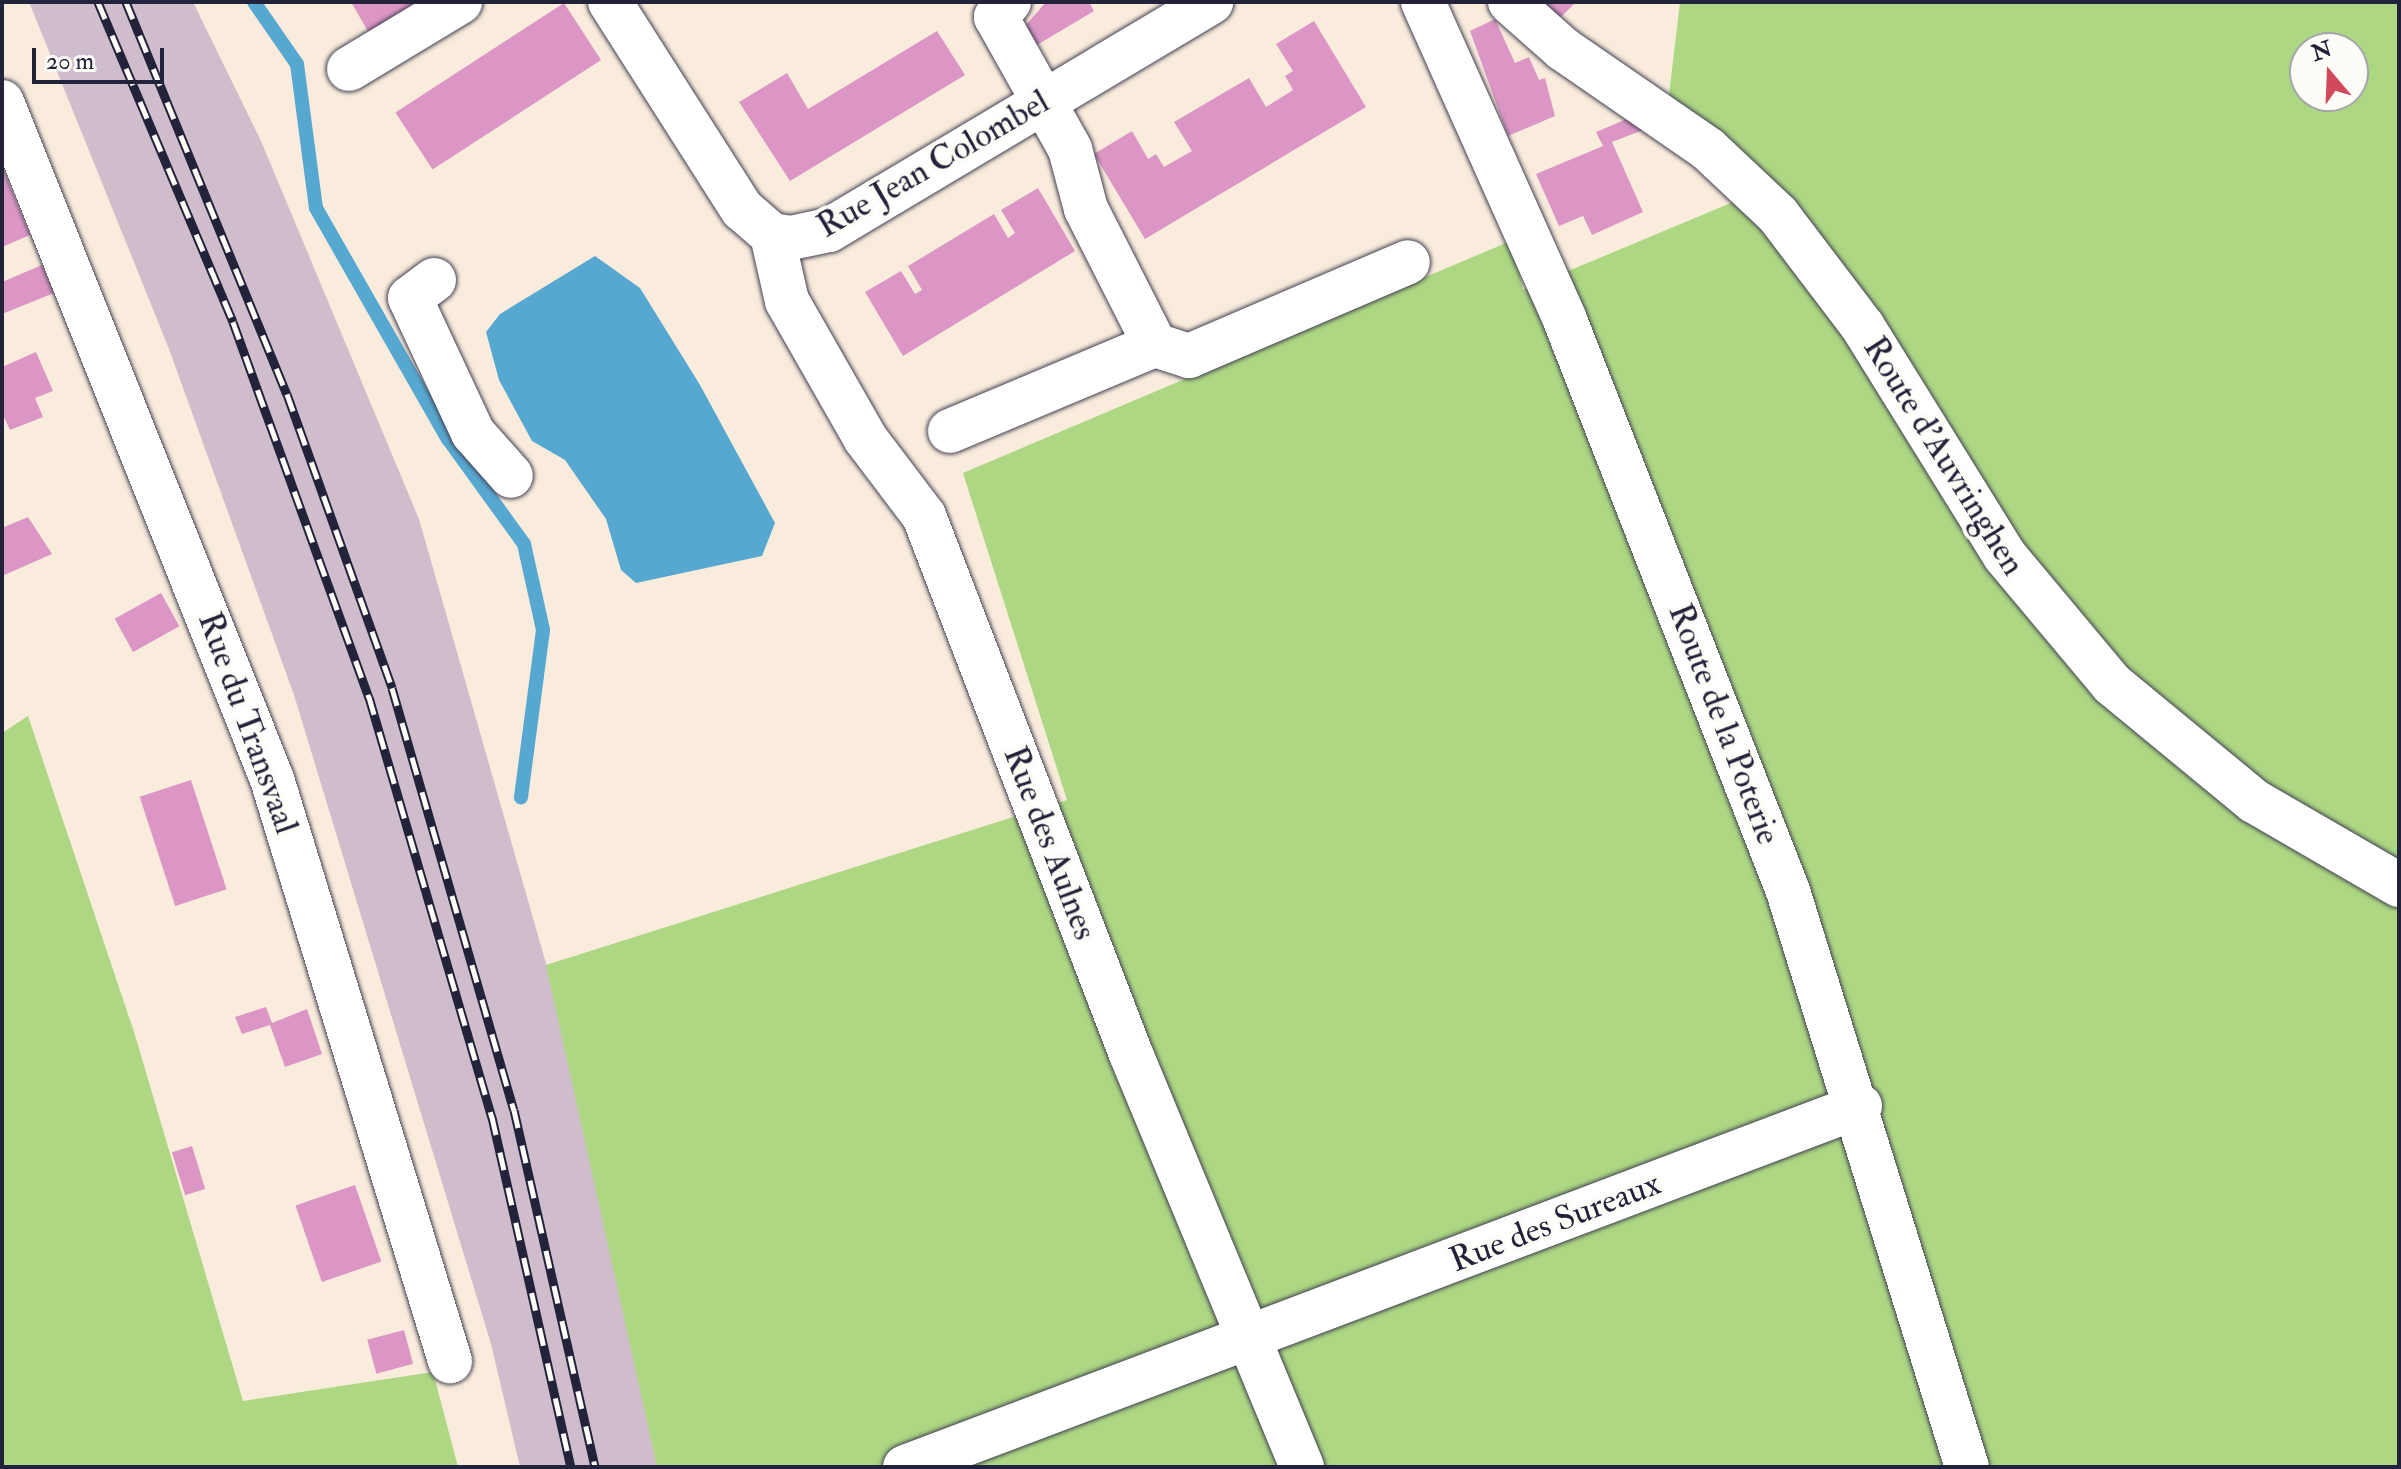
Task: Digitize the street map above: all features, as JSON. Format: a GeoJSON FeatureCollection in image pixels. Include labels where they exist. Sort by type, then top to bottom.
{"type":"FeatureCollection","features":[{"type":"Feature","properties":{"kind":"street"},"geometry":{"type":"LineString","coordinates":[[349,69],[460,2]]}},
{"type":"Feature","properties":{"kind":"street","name":"Rue Jean Colombel"},"geometry":{"type":"LineString","coordinates":[[610,2],[742,209],[772,235],[829,230],[1211,2]]}},
{"type":"Feature","properties":{"kind":"street"},"geometry":{"type":"LineString","coordinates":[[1009,2],[996,17],[1070,149],[1086,209],[1155,345]]}},
{"type":"Feature","properties":{"kind":"street","name":"Route de la Poterie"},"geometry":{"type":"LineString","coordinates":[[1423,2],[1565,320],[1788,891],[1860,1106],[1967,1467]]}},
{"type":"Feature","properties":{"kind":"street","name":"Route d'Auvringhen"},"geometry":{"type":"LineString","coordinates":[[1510,2],[1575,57],[1708,149],[1778,215],[1863,327],[2013,568],[2112,684],[2254,801],[2399,885]]}},
{"type":"Feature","properties":{"kind":"street","name":"Rue du Transvaal"},"geometry":{"type":"LineString","coordinates":[[2,102],[262,751],[450,1361]]}},
{"type":"Feature","properties":{"kind":"street","name":"Rue des Aulnes"},"geometry":{"type":"LineString","coordinates":[[772,235],[787,301],[865,438],[924,516],[1131,1054],[1302,1467]]}},
{"type":"Feature","properties":{"kind":"street"},"geometry":{"type":"LineString","coordinates":[[950,431],[1155,345],[1189,356],[1408,262]]}},
{"type":"Feature","properties":{"kind":"street"},"geometry":{"type":"LineString","coordinates":[[434,280],[410,298],[473,433],[511,476]]}},
{"type":"Feature","properties":{"kind":"street","name":"Rue des Sureaux"},"geometry":{"type":"LineString","coordinates":[[905,1467],[1860,1106]]}},
{"type":"Feature","properties":{"kind":"shaded area"},"geometry":{"type":"Polygon","coordinates":[[[29,2],[193,2],[261,141],[419,519],[561,1016],[657,1467],[520,1467],[491,1344],[294,695],[169,349],[29,2]]]}},
{"type":"Feature","properties":{"kind":"green space"},"geometry":{"type":"Polygon","coordinates":[[[1680,2],[2399,2],[2399,1467],[657,1467],[546,965],[1067,800],[963,473],[1513,240],[1523,290],[1769,187],[1668,103],[1680,2]]]}},
{"type":"Feature","properties":{"kind":"green space"},"geometry":{"type":"Polygon","coordinates":[[[28,716],[135,1035],[243,1401],[433,1372],[458,1467],[2,1467],[2,733],[28,716]]]}},
{"type":"Feature","properties":{"kind":"water"},"geometry":{"type":"Polygon","coordinates":[[[595,256],[640,288],[700,385],[775,523],[762,556],[636,583],[621,570],[606,519],[565,460],[532,441],[499,380],[486,332],[500,314],[595,256]]]}},
{"type":"Feature","properties":{"kind":"building"},"geometry":{"type":"Polygon","coordinates":[[[351,2],[422,2],[369,33],[351,2]]]}},
{"type":"Feature","properties":{"kind":"building"},"geometry":{"type":"Polygon","coordinates":[[[1046,2],[1089,2],[1094,11],[1037,45],[1025,26],[1046,2]]]}},
{"type":"Feature","properties":{"kind":"building"},"geometry":{"type":"Polygon","coordinates":[[[1537,2],[1576,2],[1557,21],[1537,2]]]}},
{"type":"Feature","properties":{"kind":"building"},"geometry":{"type":"Polygon","coordinates":[[[564,3],[601,60],[432,170],[395,112],[564,3]]]}},
{"type":"Feature","properties":{"kind":"building"},"geometry":{"type":"Polygon","coordinates":[[[1495,19],[1515,63],[1529,57],[1539,80],[1545,78],[1555,116],[1508,136],[1470,31],[1495,19]]]}},
{"type":"Feature","properties":{"kind":"building"},"geometry":{"type":"Polygon","coordinates":[[[1314,21],[1366,107],[1145,239],[1094,154],[1132,131],[1148,159],[1156,154],[1164,167],[1192,151],[1174,122],[1249,78],[1266,107],[1293,90],[1285,76],[1293,71],[1276,44],[1314,21]]]}},
{"type":"Feature","properties":{"kind":"building"},"geometry":{"type":"Polygon","coordinates":[[[937,31],[965,75],[790,181],[739,102],[787,73],[808,109],[937,31]]]}},
{"type":"Feature","properties":{"kind":"building"},"geometry":{"type":"Polygon","coordinates":[[[1627,119],[1643,130],[1612,142],[1643,212],[1592,235],[1583,216],[1559,226],[1536,174],[1603,146],[1596,132],[1627,119]]]}},
{"type":"Feature","properties":{"kind":"building"},"geometry":{"type":"Polygon","coordinates":[[[2,167],[30,235],[2,247],[2,167]]]}},
{"type":"Feature","properties":{"kind":"building"},"geometry":{"type":"Polygon","coordinates":[[[1038,188],[1075,251],[903,356],[865,292],[901,271],[915,294],[922,290],[908,266],[994,214],[1008,238],[1015,233],[1001,210],[1038,188]]]}},
{"type":"Feature","properties":{"kind":"building"},"geometry":{"type":"Polygon","coordinates":[[[42,265],[54,293],[2,314],[2,282],[42,265]]]}},
{"type":"Feature","properties":{"kind":"building"},"geometry":{"type":"Polygon","coordinates":[[[36,352],[53,391],[35,398],[43,417],[10,430],[2,413],[2,367],[36,352]]]}},
{"type":"Feature","properties":{"kind":"building"},"geometry":{"type":"Polygon","coordinates":[[[28,517],[52,554],[2,576],[2,528],[28,517]]]}},
{"type":"Feature","properties":{"kind":"building"},"geometry":{"type":"Polygon","coordinates":[[[161,593],[179,626],[133,652],[115,619],[161,593]]]}},
{"type":"Feature","properties":{"kind":"building"},"geometry":{"type":"Polygon","coordinates":[[[191,780],[227,889],[175,906],[140,797],[191,780]]]}},
{"type":"Feature","properties":{"kind":"building"},"geometry":{"type":"Polygon","coordinates":[[[266,1007],[272,1023],[307,1009],[322,1054],[285,1067],[270,1025],[242,1034],[235,1017],[266,1007]]]}},
{"type":"Feature","properties":{"kind":"building"},"geometry":{"type":"Polygon","coordinates":[[[192,1146],[205,1189],[185,1195],[172,1152],[192,1146]]]}},
{"type":"Feature","properties":{"kind":"building"},"geometry":{"type":"Polygon","coordinates":[[[355,1185],[381,1262],[322,1282],[295,1206],[355,1185]]]}},
{"type":"Feature","properties":{"kind":"building"},"geometry":{"type":"Polygon","coordinates":[[[404,1330],[413,1364],[376,1374],[367,1340],[404,1330]]]}},
{"type":"Feature","properties":{"kind":"waterway"},"geometry":{"type":"LineString","coordinates":[[254,2],[297,64],[316,208],[448,439],[524,544],[543,630],[521,798]]}},
{"type":"Feature","properties":{"kind":"railway"},"geometry":{"type":"LineString","coordinates":[[98,2],[233,322],[369,697],[492,1117],[571,1467]]}},
{"type":"Feature","properties":{"kind":"railway"},"geometry":{"type":"LineString","coordinates":[[126,2],[287,394],[392,688],[514,1110],[595,1467]]}}]}
